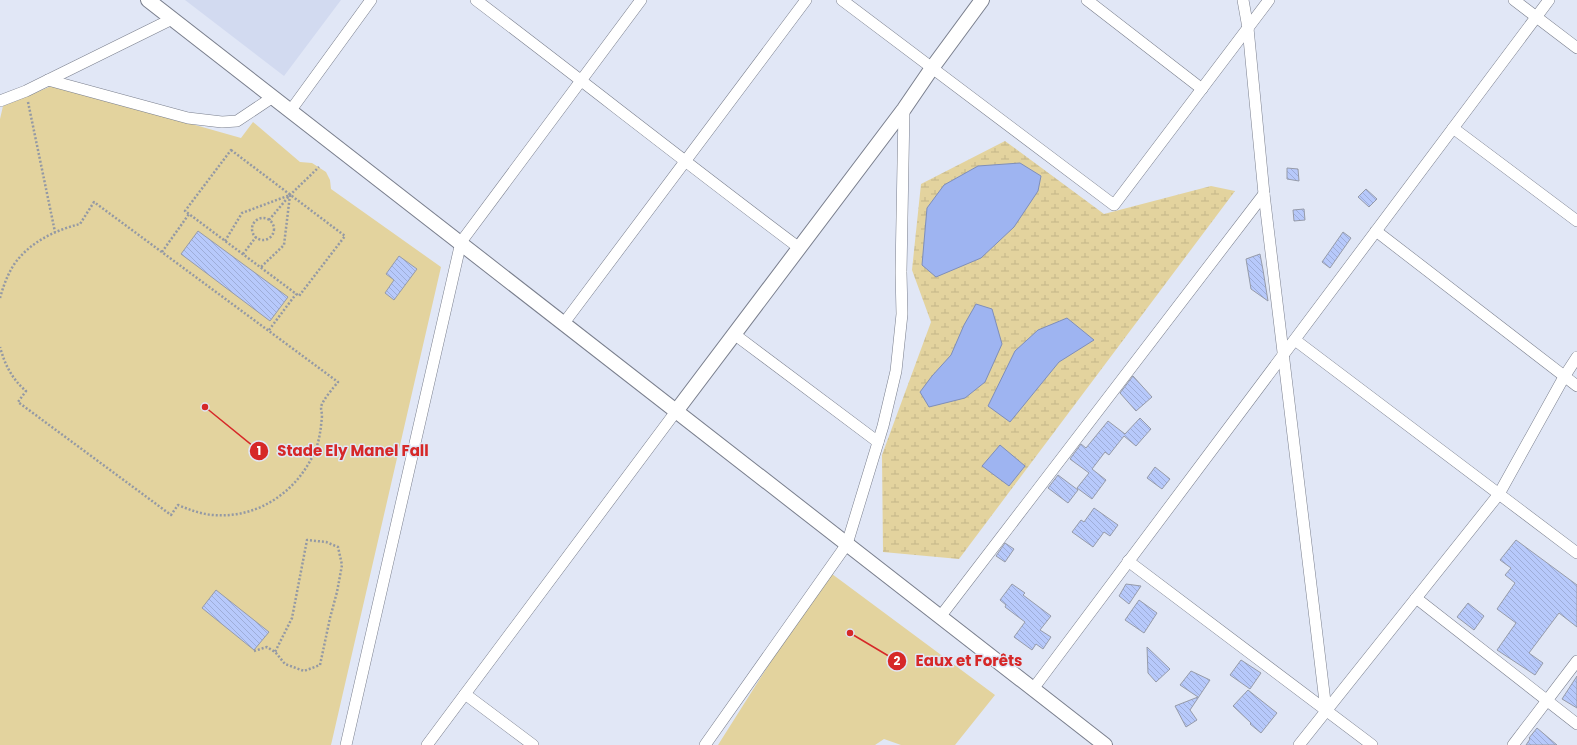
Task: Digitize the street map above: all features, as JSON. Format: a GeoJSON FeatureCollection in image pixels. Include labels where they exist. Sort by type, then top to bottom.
{"type":"FeatureCollection","features":[{"type":"Feature","properties":{"kind":"street"},"geometry":{"type":"LineString","coordinates":[[148,0],[677,410],[1105,745]]}},
{"type":"Feature","properties":{"kind":"street"},"geometry":{"type":"LineString","coordinates":[[291,110],[371,0]]}},
{"type":"Feature","properties":{"kind":"street"},"geometry":{"type":"LineString","coordinates":[[476,0],[798,247]]}},
{"type":"Feature","properties":{"kind":"street"},"geometry":{"type":"LineString","coordinates":[[346,745],[461,242],[641,0]]}},
{"type":"Feature","properties":{"kind":"street"},"geometry":{"type":"LineString","coordinates":[[564,323],[806,0]]}},
{"type":"Feature","properties":{"kind":"street"},"geometry":{"type":"LineString","coordinates":[[842,0],[1114,205],[1269,0]]}},
{"type":"Feature","properties":{"kind":"street"},"geometry":{"type":"LineString","coordinates":[[427,745],[798,247],[904,109],[982,0]]}},
{"type":"Feature","properties":{"kind":"street"},"geometry":{"type":"LineString","coordinates":[[1087,0],[1202,89]]}},
{"type":"Feature","properties":{"kind":"street"},"geometry":{"type":"LineString","coordinates":[[1243,0],[1248,28],[1264,194],[1326,710]]}},
{"type":"Feature","properties":{"kind":"street"},"geometry":{"type":"LineString","coordinates":[[1514,0],[1577,48]]}},
{"type":"Feature","properties":{"kind":"street"},"geometry":{"type":"LineString","coordinates":[[1033,689],[1549,0]]}},
{"type":"Feature","properties":{"kind":"street"},"geometry":{"type":"LineString","coordinates":[[0,101],[26,91],[172,19]]}},
{"type":"Feature","properties":{"kind":"street"},"geometry":{"type":"LineString","coordinates":[[48,80],[188,118],[222,122],[237,121],[273,97]]}},
{"type":"Feature","properties":{"kind":"street"},"geometry":{"type":"LineString","coordinates":[[705,745],[847,544],[883,426],[896,371],[902,314],[900,272],[904,109]]}},
{"type":"Feature","properties":{"kind":"street"},"geometry":{"type":"LineString","coordinates":[[1453,128],[1577,221]]}},
{"type":"Feature","properties":{"kind":"street"},"geometry":{"type":"LineString","coordinates":[[940,616],[1264,194]]}},
{"type":"Feature","properties":{"kind":"street"},"geometry":{"type":"LineString","coordinates":[[1376,231],[1577,386]]}},
{"type":"Feature","properties":{"kind":"street"},"geometry":{"type":"LineString","coordinates":[[734,334],[878,442]]}},
{"type":"Feature","properties":{"kind":"street"},"geometry":{"type":"LineString","coordinates":[[1295,340],[1577,553]]}},
{"type":"Feature","properties":{"kind":"street"},"geometry":{"type":"LineString","coordinates":[[1299,745],[1499,494],[1564,377],[1577,357]]}},
{"type":"Feature","properties":{"kind":"street"},"geometry":{"type":"LineString","coordinates":[[1128,561],[1372,745]]}},
{"type":"Feature","properties":{"kind":"street"},"geometry":{"type":"LineString","coordinates":[[1416,598],[1577,724]]}},
{"type":"Feature","properties":{"kind":"street"},"geometry":{"type":"LineString","coordinates":[[1513,745],[1577,661]]}},
{"type":"Feature","properties":{"kind":"street"},"geometry":{"type":"LineString","coordinates":[[465,694],[533,745]]}},
{"type":"Feature","properties":{"kind":"path"},"geometry":{"type":"LineString","coordinates":[[26,91],[55,232]]}},
{"type":"Feature","properties":{"kind":"path"},"geometry":{"type":"LineString","coordinates":[[231,150],[290,195],[345,236],[299,296],[185,211],[231,150]]}},
{"type":"Feature","properties":{"kind":"path"},"geometry":{"type":"LineString","coordinates":[[269,220],[290,195],[319,167]]}},
{"type":"Feature","properties":{"kind":"path"},"geometry":{"type":"LineString","coordinates":[[225,241],[242,213],[290,195]]}},
{"type":"Feature","properties":{"kind":"path"},"geometry":{"type":"LineString","coordinates":[[261,268],[284,245],[290,195]]}},
{"type":"Feature","properties":{"kind":"path"},"geometry":{"type":"LineString","coordinates":[[0,298],[13,266],[27,249],[63,228],[80,224],[94,202],[338,382],[321,406],[321,431],[311,459],[300,477],[286,493],[272,502],[252,511],[231,515],[214,515],[196,512],[178,505],[171,515],[18,402],[26,391],[17,384],[9,372],[3,359],[0,347]]}},
{"type":"Feature","properties":{"kind":"path"},"geometry":{"type":"LineString","coordinates":[[162,252],[190,214]]}},
{"type":"Feature","properties":{"kind":"path"},"geometry":{"type":"LineString","coordinates":[[262,218],[269,220],[272,222],[274,229],[272,236],[266,240],[256,238],[252,231],[253,224],[262,218]]}},
{"type":"Feature","properties":{"kind":"path"},"geometry":{"type":"LineString","coordinates":[[243,254],[256,238]]}},
{"type":"Feature","properties":{"kind":"path"},"geometry":{"type":"LineString","coordinates":[[269,330],[296,294]]}},
{"type":"Feature","properties":{"kind":"path"},"geometry":{"type":"LineString","coordinates":[[254,651],[267,647],[275,652],[285,664],[304,672],[320,665],[342,565],[338,547],[326,542],[307,540],[292,618],[275,652]]}},
{"type":"Feature","properties":{"kind":"shaded area"},"geometry":{"type":"Polygon","coordinates":[[[185,0],[341,0],[284,76],[185,0]]]}},
{"type":"Feature","properties":{"kind":"green space"},"geometry":{"type":"Polygon","coordinates":[[[54,85],[241,138],[253,122],[300,162],[312,163],[326,172],[330,180],[331,189],[441,267],[331,745],[0,745],[0,119],[3,106],[54,85]]]}},
{"type":"Feature","properties":{"kind":"green space"},"geometry":{"type":"Polygon","coordinates":[[[1005,141],[1104,214],[1211,186],[1235,191],[959,559],[883,552],[882,455],[931,322],[912,270],[921,184],[1005,141]]]}},
{"type":"Feature","properties":{"kind":"green space"},"geometry":{"type":"Polygon","coordinates":[[[828,571],[995,695],[955,745],[901,745],[884,739],[875,745],[718,745],[828,571]]]}},
{"type":"Feature","properties":{"kind":"water"},"geometry":{"type":"Polygon","coordinates":[[[1020,163],[1041,176],[1038,191],[1014,227],[981,258],[936,277],[922,265],[927,208],[944,185],[978,166],[1020,163]]]}},
{"type":"Feature","properties":{"kind":"water"},"geometry":{"type":"Polygon","coordinates":[[[976,304],[992,309],[1002,344],[985,382],[965,398],[929,407],[920,392],[951,355],[964,325],[976,304]]]}},
{"type":"Feature","properties":{"kind":"water"},"geometry":{"type":"Polygon","coordinates":[[[1067,318],[1094,340],[1059,362],[1010,422],[988,406],[1015,351],[1038,330],[1067,318]]]}},
{"type":"Feature","properties":{"kind":"water"},"geometry":{"type":"Polygon","coordinates":[[[1000,445],[1025,466],[1009,486],[982,466],[1000,445]]]}},
{"type":"Feature","properties":{"kind":"building"},"geometry":{"type":"Polygon","coordinates":[[[1287,168],[1298,169],[1299,181],[1287,179],[1287,168]]]}},
{"type":"Feature","properties":{"kind":"building"},"geometry":{"type":"Polygon","coordinates":[[[1366,189],[1377,199],[1369,207],[1358,197],[1366,189]]]}},
{"type":"Feature","properties":{"kind":"building"},"geometry":{"type":"Polygon","coordinates":[[[1304,209],[1305,220],[1294,221],[1293,210],[1304,209]]]}},
{"type":"Feature","properties":{"kind":"building"},"geometry":{"type":"Polygon","coordinates":[[[198,231],[288,297],[270,321],[181,254],[198,231]]]}},
{"type":"Feature","properties":{"kind":"building"},"geometry":{"type":"Polygon","coordinates":[[[1343,232],[1351,238],[1330,268],[1322,262],[1343,232]]]}},
{"type":"Feature","properties":{"kind":"building"},"geometry":{"type":"Polygon","coordinates":[[[1260,254],[1268,301],[1251,289],[1246,259],[1260,254]]]}},
{"type":"Feature","properties":{"kind":"building"},"geometry":{"type":"Polygon","coordinates":[[[399,256],[417,269],[394,300],[385,293],[394,280],[386,274],[399,256]]]}},
{"type":"Feature","properties":{"kind":"building"},"geometry":{"type":"Polygon","coordinates":[[[1133,376],[1152,397],[1136,411],[1120,393],[1133,376]]]}},
{"type":"Feature","properties":{"kind":"building"},"geometry":{"type":"Polygon","coordinates":[[[1140,418],[1151,429],[1136,446],[1124,436],[1109,455],[1105,452],[1092,469],[1106,480],[1092,499],[1077,488],[1089,473],[1070,459],[1081,444],[1086,448],[1108,421],[1125,434],[1140,418]]]}},
{"type":"Feature","properties":{"kind":"building"},"geometry":{"type":"Polygon","coordinates":[[[1155,467],[1170,479],[1162,489],[1147,478],[1155,467]]]}},
{"type":"Feature","properties":{"kind":"building"},"geometry":{"type":"Polygon","coordinates":[[[1058,475],[1078,490],[1068,503],[1048,488],[1058,475]]]}},
{"type":"Feature","properties":{"kind":"building"},"geometry":{"type":"Polygon","coordinates":[[[1094,508],[1118,525],[1110,536],[1104,532],[1093,547],[1072,532],[1081,520],[1084,522],[1094,508]]]}},
{"type":"Feature","properties":{"kind":"building"},"geometry":{"type":"Polygon","coordinates":[[[1516,540],[1577,585],[1577,627],[1559,613],[1529,653],[1543,663],[1535,675],[1497,650],[1516,623],[1497,609],[1515,583],[1505,575],[1511,568],[1500,560],[1516,540]]]}},
{"type":"Feature","properties":{"kind":"building"},"geometry":{"type":"Polygon","coordinates":[[[1005,543],[1014,549],[1005,562],[996,556],[1005,543]]]}},
{"type":"Feature","properties":{"kind":"building"},"geometry":{"type":"Polygon","coordinates":[[[1012,584],[1025,593],[1023,595],[1051,616],[1040,630],[1051,637],[1043,649],[1036,644],[1032,650],[1014,637],[1025,622],[1005,607],[1006,605],[1000,600],[1012,584]]]}},
{"type":"Feature","properties":{"kind":"building"},"geometry":{"type":"Polygon","coordinates":[[[1126,584],[1141,586],[1129,604],[1119,596],[1126,584]]]}},
{"type":"Feature","properties":{"kind":"building"},"geometry":{"type":"Polygon","coordinates":[[[216,590],[269,632],[254,650],[202,608],[216,590]]]}},
{"type":"Feature","properties":{"kind":"building"},"geometry":{"type":"Polygon","coordinates":[[[1139,600],[1157,613],[1144,633],[1125,620],[1139,600]]]}},
{"type":"Feature","properties":{"kind":"building"},"geometry":{"type":"Polygon","coordinates":[[[1468,603],[1484,616],[1474,630],[1457,617],[1468,603]]]}},
{"type":"Feature","properties":{"kind":"building"},"geometry":{"type":"Polygon","coordinates":[[[1147,647],[1170,669],[1156,682],[1148,673],[1147,647]]]}},
{"type":"Feature","properties":{"kind":"building"},"geometry":{"type":"Polygon","coordinates":[[[1241,660],[1261,673],[1250,689],[1230,675],[1241,660]]]}},
{"type":"Feature","properties":{"kind":"building"},"geometry":{"type":"Polygon","coordinates":[[[1191,671],[1210,680],[1190,710],[1197,720],[1186,727],[1175,706],[1198,697],[1180,685],[1191,671]]]}},
{"type":"Feature","properties":{"kind":"building"},"geometry":{"type":"Polygon","coordinates":[[[1577,676],[1577,708],[1562,699],[1577,676]]]}},
{"type":"Feature","properties":{"kind":"building"},"geometry":{"type":"Polygon","coordinates":[[[1248,690],[1277,713],[1261,733],[1233,706],[1248,690]]]}},
{"type":"Feature","properties":{"kind":"building"},"geometry":{"type":"Polygon","coordinates":[[[1537,728],[1557,745],[1526,745],[1530,739],[1529,738],[1537,728]]]}},
{"type":"Feature","properties":{"kind":"place","name":"Stade Ely Manel Fall"},"geometry":{"type":"Point","coordinates":[205,407]}},
{"type":"Feature","properties":{"kind":"place","name":"Eaux et Forêts"},"geometry":{"type":"Point","coordinates":[850,633]}}]}
